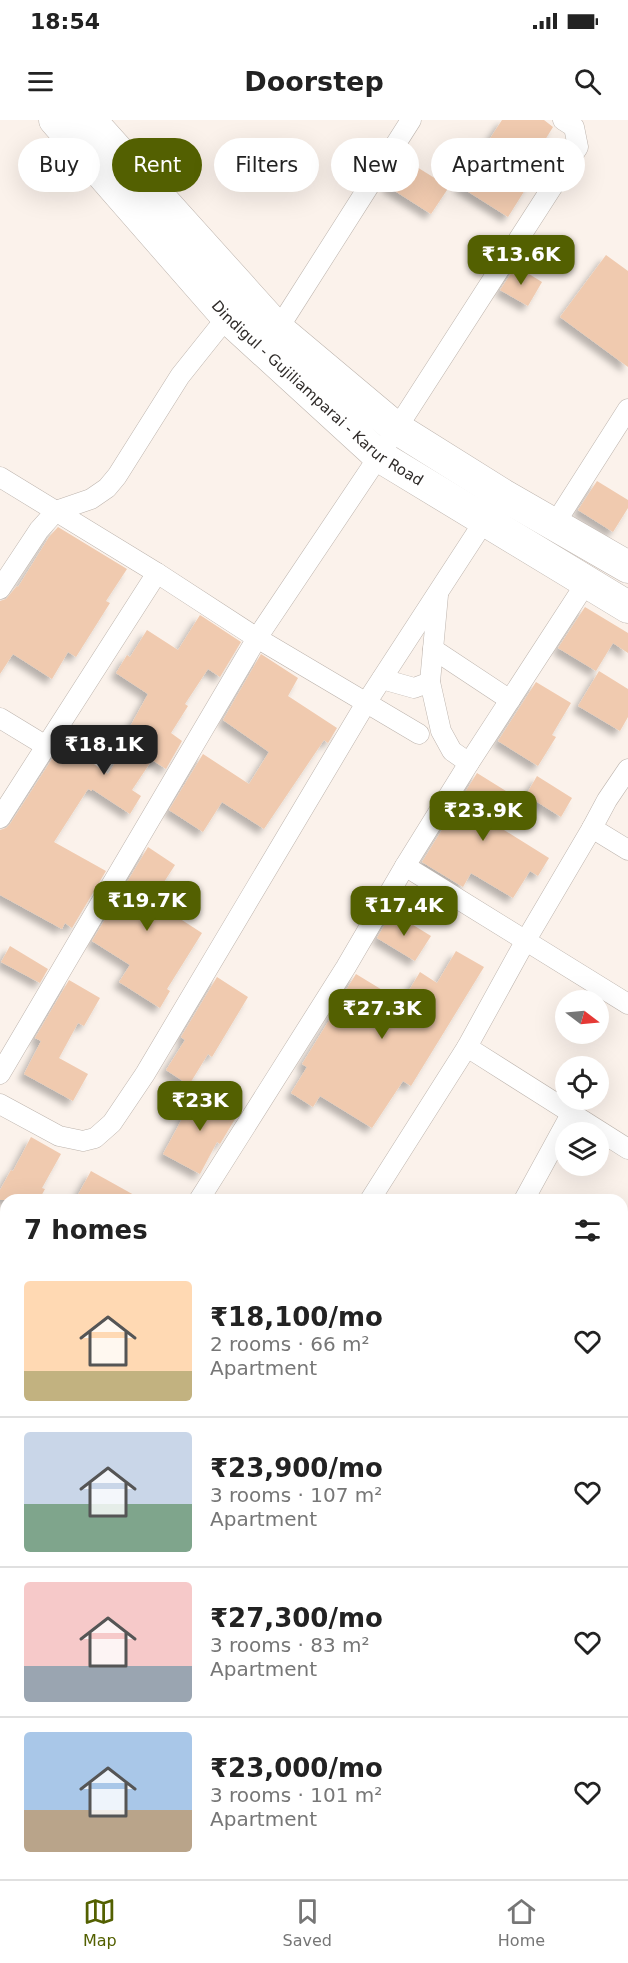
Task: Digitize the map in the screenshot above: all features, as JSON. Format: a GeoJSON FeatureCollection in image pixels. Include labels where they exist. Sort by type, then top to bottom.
{"type":"FeatureCollection","features":[{"type":"Feature","properties":{"kind":"main road","name":"Dindigul - Gujiliamparai - Karur Road"},"geometry":{"type":"LineString","coordinates":[[55,120],[227,317],[379,456],[628,608]]}},
{"type":"Feature","properties":{"kind":"main road","name":"Dindigul - Gujiliamparai - Karur Road"},"geometry":{"type":"LineString","coordinates":[[90,120],[278,329],[396,428],[554,525],[628,567]]}},
{"type":"Feature","properties":{"kind":"street"},"geometry":{"type":"LineString","coordinates":[[278,329],[411,120]]}},
{"type":"Feature","properties":{"kind":"street"},"geometry":{"type":"LineString","coordinates":[[0,1074],[257,638],[379,456],[578,147],[574,127],[563,120]]}},
{"type":"Feature","properties":{"kind":"street"},"geometry":{"type":"LineString","coordinates":[[0,589],[39,530],[56,511],[91,499],[107,488],[117,476],[180,376],[227,317]]}},
{"type":"Feature","properties":{"kind":"street"},"geometry":{"type":"LineString","coordinates":[[554,525],[628,409]]}},
{"type":"Feature","properties":{"kind":"street"},"geometry":{"type":"LineString","coordinates":[[0,477],[157,573],[257,638],[419,734]]}},
{"type":"Feature","properties":{"kind":"street"},"geometry":{"type":"LineString","coordinates":[[0,1104],[59,1136],[83,1141],[95,1138],[112,1123],[146,1074],[366,703],[485,520]]}},
{"type":"Feature","properties":{"kind":"street"},"geometry":{"type":"LineString","coordinates":[[0,818],[157,573]]}},
{"type":"Feature","properties":{"kind":"street"},"geometry":{"type":"LineString","coordinates":[[203,1194],[346,967],[468,763],[586,583]]}},
{"type":"Feature","properties":{"kind":"street"},"geometry":{"type":"LineString","coordinates":[[438,593],[430,682],[441,731],[452,751],[468,763]]}},
{"type":"Feature","properties":{"kind":"street"},"geometry":{"type":"LineString","coordinates":[[433,649],[510,700]]}},
{"type":"Feature","properties":{"kind":"street"},"geometry":{"type":"LineString","coordinates":[[382,679],[414,688],[430,682]]}},
{"type":"Feature","properties":{"kind":"street"},"geometry":{"type":"LineString","coordinates":[[0,718],[46,746]]}},
{"type":"Feature","properties":{"kind":"street"},"geometry":{"type":"LineString","coordinates":[[374,1194],[467,1047],[607,800],[628,769]]}},
{"type":"Feature","properties":{"kind":"street"},"geometry":{"type":"LineString","coordinates":[[592,828],[628,850]]}},
{"type":"Feature","properties":{"kind":"street"},"geometry":{"type":"LineString","coordinates":[[405,866],[628,1004]]}},
{"type":"Feature","properties":{"kind":"street"},"geometry":{"type":"LineString","coordinates":[[467,1047],[628,1149]]}},
{"type":"Feature","properties":{"kind":"street"},"geometry":{"type":"LineString","coordinates":[[527,1194],[571,1114]]}},
{"type":"Feature","properties":{"kind":"building"},"geometry":{"type":"Polygon","coordinates":[[[502,120],[544,120],[553,127],[546,138],[490,138],[502,120]]]}},
{"type":"Feature","properties":{"kind":"building"},"geometry":{"type":"Polygon","coordinates":[[[419,168],[431,176],[431,192],[446,192],[431,214],[396,192],[419,192],[419,168]]]}},
{"type":"Feature","properties":{"kind":"building"},"geometry":{"type":"Polygon","coordinates":[[[468,192],[524,192],[508,217],[468,192]]]}},
{"type":"Feature","properties":{"kind":"building"},"geometry":{"type":"Polygon","coordinates":[[[606,255],[628,271],[628,367],[560,317],[606,255]]]}},
{"type":"Feature","properties":{"kind":"building"},"geometry":{"type":"Polygon","coordinates":[[[516,266],[542,282],[528,306],[500,290],[516,266]]]}},
{"type":"Feature","properties":{"kind":"building"},"geometry":{"type":"Polygon","coordinates":[[[597,481],[628,500],[628,508],[613,532],[578,510],[597,481]]]}},
{"type":"Feature","properties":{"kind":"building"},"geometry":{"type":"Polygon","coordinates":[[[58,527],[127,569],[106,601],[110,603],[76,657],[68,652],[52,679],[13,654],[0,674],[0,601],[6,599],[18,587],[49,537],[58,527]]]}},
{"type":"Feature","properties":{"kind":"building"},"geometry":{"type":"Polygon","coordinates":[[[585,607],[628,633],[628,653],[613,643],[596,671],[558,648],[585,607]]]}},
{"type":"Feature","properties":{"kind":"building"},"geometry":{"type":"Polygon","coordinates":[[[200,615],[241,642],[220,677],[208,669],[185,704],[188,706],[171,733],[182,741],[166,769],[152,760],[132,790],[141,796],[130,814],[92,789],[92,791],[88,789],[54,842],[106,871],[72,928],[65,923],[62,929],[0,895],[0,830],[10,824],[63,742],[108,774],[127,744],[122,741],[148,694],[116,673],[127,655],[130,657],[147,630],[178,650],[200,615]]]}},
{"type":"Feature","properties":{"kind":"building"},"geometry":{"type":"Polygon","coordinates":[[[261,654],[298,678],[288,696],[337,728],[328,743],[324,740],[264,829],[222,802],[203,832],[169,810],[203,754],[249,784],[269,752],[223,720],[261,654]]]}},
{"type":"Feature","properties":{"kind":"building"},"geometry":{"type":"Polygon","coordinates":[[[599,671],[628,689],[628,717],[620,731],[578,706],[599,671]]]}},
{"type":"Feature","properties":{"kind":"building"},"geometry":{"type":"Polygon","coordinates":[[[536,682],[571,703],[552,735],[556,737],[538,766],[498,741],[536,682]]]}},
{"type":"Feature","properties":{"kind":"building"},"geometry":{"type":"Polygon","coordinates":[[[477,773],[514,796],[496,825],[549,858],[538,876],[530,871],[513,898],[471,873],[463,887],[422,862],[477,773]]]}},
{"type":"Feature","properties":{"kind":"building"},"geometry":{"type":"Polygon","coordinates":[[[537,776],[572,798],[561,817],[526,795],[537,776]]]}},
{"type":"Feature","properties":{"kind":"building"},"geometry":{"type":"Polygon","coordinates":[[[148,847],[175,865],[155,896],[157,897],[154,902],[202,933],[167,989],[170,991],[160,1008],[119,982],[130,965],[92,941],[148,847]]]}},
{"type":"Feature","properties":{"kind":"building"},"geometry":{"type":"Polygon","coordinates":[[[392,912],[431,936],[415,961],[377,938],[392,912]]]}},
{"type":"Feature","properties":{"kind":"building"},"geometry":{"type":"Polygon","coordinates":[[[10,946],[48,969],[40,983],[1,962],[10,946]]]}},
{"type":"Feature","properties":{"kind":"building"},"geometry":{"type":"Polygon","coordinates":[[[456,951],[484,967],[411,1086],[403,1081],[372,1128],[320,1096],[313,1107],[291,1093],[307,1067],[302,1064],[356,974],[402,1002],[420,972],[437,983],[456,951]]]}},
{"type":"Feature","properties":{"kind":"building"},"geometry":{"type":"Polygon","coordinates":[[[217,977],[248,997],[212,1057],[208,1054],[189,1085],[166,1070],[185,1040],[181,1037],[217,977]]]}},
{"type":"Feature","properties":{"kind":"building"},"geometry":{"type":"Polygon","coordinates":[[[69,980],[100,998],[84,1026],[78,1023],[59,1058],[88,1074],[73,1101],[24,1074],[41,1041],[35,1038],[69,980]]]}},
{"type":"Feature","properties":{"kind":"building"},"geometry":{"type":"Polygon","coordinates":[[[197,1091],[238,1114],[220,1144],[217,1142],[200,1174],[163,1154],[197,1091]]]}},
{"type":"Feature","properties":{"kind":"building"},"geometry":{"type":"Polygon","coordinates":[[[31,1137],[61,1154],[42,1188],[45,1189],[42,1194],[0,1194],[11,1170],[13,1171],[31,1137]]]}},
{"type":"Feature","properties":{"kind":"building"},"geometry":{"type":"Polygon","coordinates":[[[91,1171],[132,1194],[78,1194],[91,1171]]]}}]}
